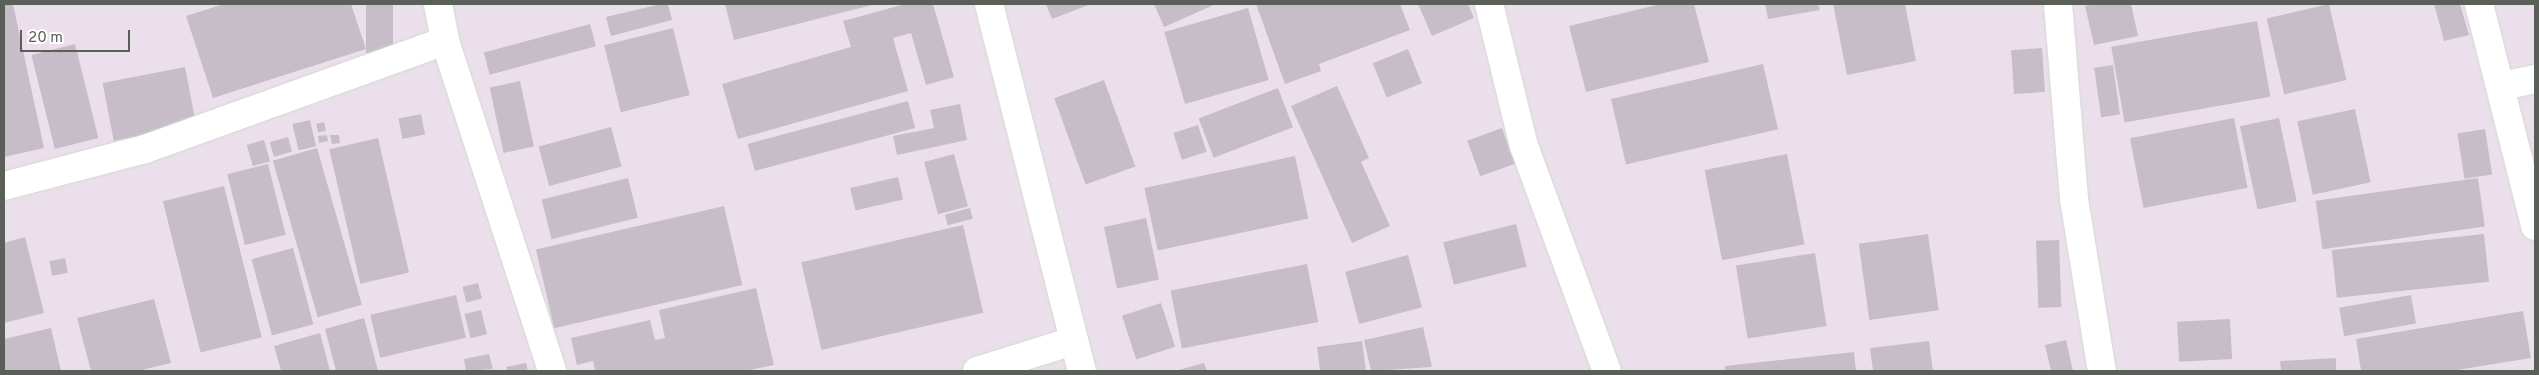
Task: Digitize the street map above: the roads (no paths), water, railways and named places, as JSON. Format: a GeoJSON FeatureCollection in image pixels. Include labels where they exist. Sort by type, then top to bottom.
{"type":"FeatureCollection","features":[{"type":"Feature","properties":{"kind":"street"},"geometry":{"type":"LineString","coordinates":[[438,4],[445,41],[552,371]]}},
{"type":"Feature","properties":{"kind":"street"},"geometry":{"type":"LineString","coordinates":[[988,4],[1082,371]]}},
{"type":"Feature","properties":{"kind":"street"},"geometry":{"type":"LineString","coordinates":[[1489,4],[1524,146],[1607,371]]}},
{"type":"Feature","properties":{"kind":"street"},"geometry":{"type":"LineString","coordinates":[[2058,4],[2074,199],[2102,371]]}},
{"type":"Feature","properties":{"kind":"street"},"geometry":{"type":"LineString","coordinates":[[2479,4],[2502,86],[2535,226]]}},
{"type":"Feature","properties":{"kind":"street"},"geometry":{"type":"LineString","coordinates":[[4,186],[145,149],[445,41]]}},
{"type":"Feature","properties":{"kind":"street"},"geometry":{"type":"LineString","coordinates":[[2502,86],[2535,79]]}},
{"type":"Feature","properties":{"kind":"street"},"geometry":{"type":"LineString","coordinates":[[976,371],[1073,341]]}}]}
